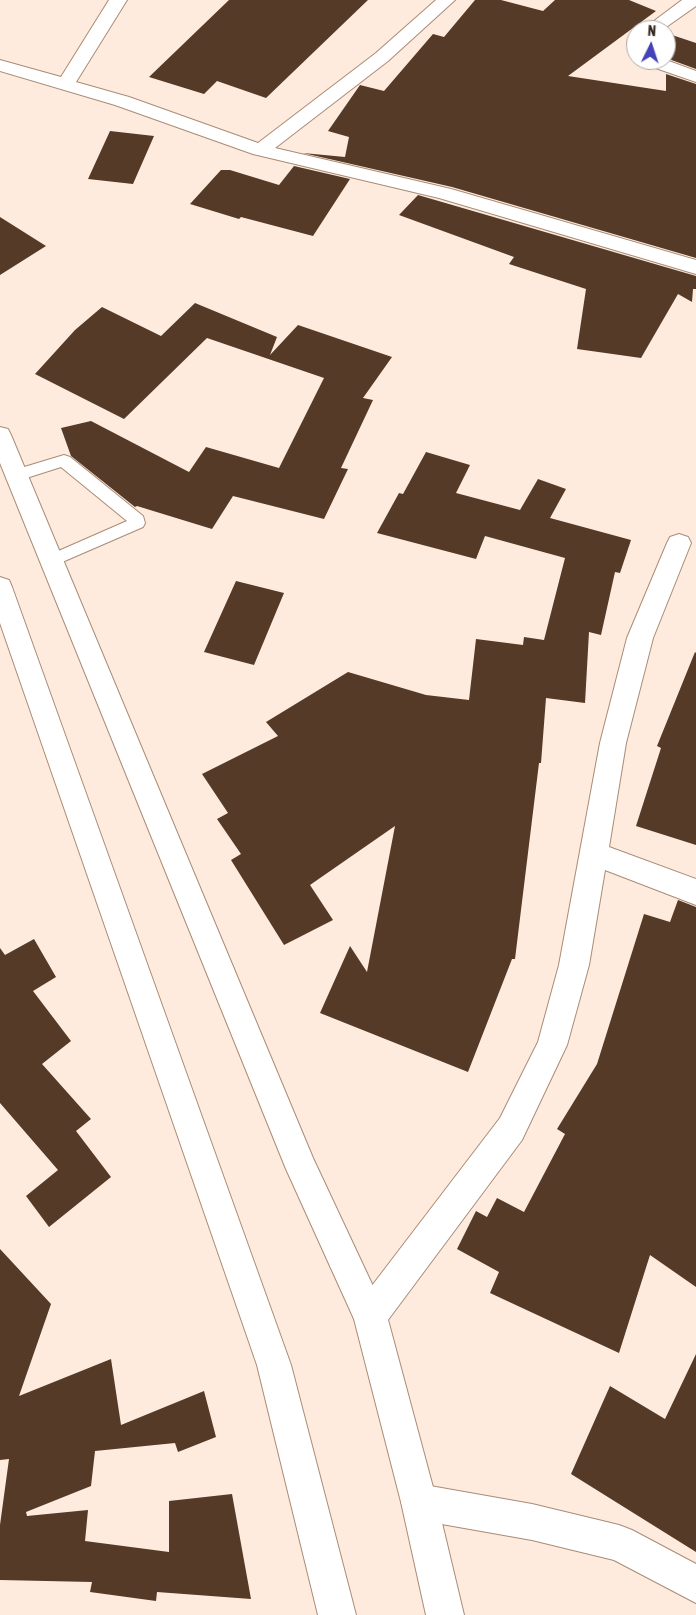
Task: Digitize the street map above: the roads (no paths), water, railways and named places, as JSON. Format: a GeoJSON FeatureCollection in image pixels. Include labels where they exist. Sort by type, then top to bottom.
{"type":"FeatureCollection","features":[{"type":"Feature","properties":{"kind":"main road"},"geometry":{"type":"LineString","coordinates":[[66,84],[118,0]]}},
{"type":"Feature","properties":{"kind":"main road"},"geometry":{"type":"LineString","coordinates":[[260,150],[382,57],[446,0]]}},
{"type":"Feature","properties":{"kind":"main road"},"geometry":{"type":"LineString","coordinates":[[666,20],[693,0]]}},
{"type":"Feature","properties":{"kind":"main road"},"geometry":{"type":"LineString","coordinates":[[0,65],[66,84],[260,150],[444,193],[696,267]]}},
{"type":"Feature","properties":{"kind":"main road"},"geometry":{"type":"LineString","coordinates":[[676,70],[696,77]]}},
{"type":"Feature","properties":{"kind":"main road"},"geometry":{"type":"LineString","coordinates":[[0,434],[302,1169],[370,1316],[419,1502],[445,1615]]}},
{"type":"Feature","properties":{"kind":"main road"},"geometry":{"type":"LineString","coordinates":[[370,1316],[511,1129],[552,1045],[574,965],[614,743],[640,638],[679,543]]}},
{"type":"Feature","properties":{"kind":"main road"},"geometry":{"type":"LineString","coordinates":[[3,604],[274,1365],[337,1615]]}},
{"type":"Feature","properties":{"kind":"main road"},"geometry":{"type":"LineString","coordinates":[[595,854],[696,892]]}},
{"type":"Feature","properties":{"kind":"main road"},"geometry":{"type":"LineString","coordinates":[[419,1502],[532,1522],[619,1543],[696,1584]]}},
{"type":"Feature","properties":{"kind":"lane"},"geometry":{"type":"LineString","coordinates":[[17,475],[60,462],[67,463],[137,520],[137,523],[53,560]]}}]}
